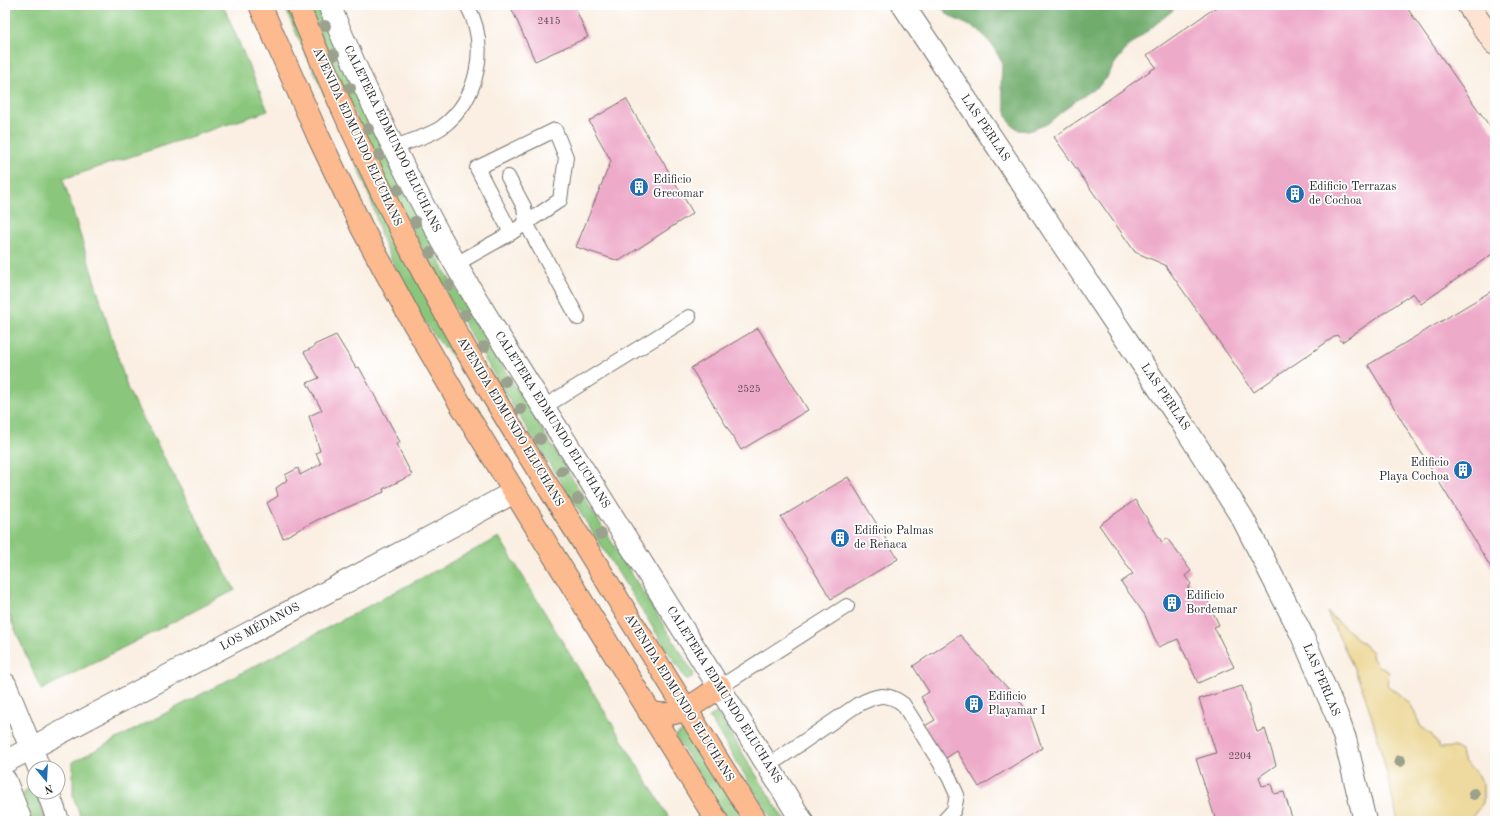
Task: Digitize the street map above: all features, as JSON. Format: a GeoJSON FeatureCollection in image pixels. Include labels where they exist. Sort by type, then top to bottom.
{"type":"FeatureCollection","features":[{"type":"Feature","properties":{"kind":"main road"},"geometry":{"type":"LineString","coordinates":[[260,5],[318,136],[362,228],[410,318],[461,405],[716,821]]}},
{"type":"Feature","properties":{"kind":"main road","name":"AVENIDA EDMUNDO ELUCHANS"},"geometry":{"type":"LineString","coordinates":[[298,5],[354,133],[395,218],[439,302],[490,392],[685,709],[756,821]]}},
{"type":"Feature","properties":{"kind":"main road"},"geometry":{"type":"LineString","coordinates":[[1468,5],[1495,44]]}},
{"type":"Feature","properties":{"kind":"main road"},"geometry":{"type":"LineString","coordinates":[[649,712],[658,715],[677,713],[720,687]]}},
{"type":"Feature","properties":{"kind":"street","name":"CALETERA EDMUNDO ELUCHANS"},"geometry":{"type":"LineString","coordinates":[[329,5],[394,147],[456,264],[499,336],[720,687],[802,821]]}},
{"type":"Feature","properties":{"kind":"street","name":"LAS PERLAS"},"geometry":{"type":"LineString","coordinates":[[903,5],[1205,458],[1243,519],[1301,633],[1333,704],[1345,739],[1365,821]]}},
{"type":"Feature","properties":{"kind":"street","name":"LOS MÉDANOS"},"geometry":{"type":"LineString","coordinates":[[5,762],[514,492]]}},
{"type":"Feature","properties":{"kind":"street"},"geometry":{"type":"LineString","coordinates":[[5,684],[36,760]]}},
{"type":"Feature","properties":{"kind":"street"},"geometry":{"type":"LineString","coordinates":[[5,780],[21,821]]}},
{"type":"Feature","properties":{"kind":"street"},"geometry":{"type":"LineString","coordinates":[[51,800],[58,821]]}},
{"type":"Feature","properties":{"kind":"lane"},"geometry":{"type":"LineString","coordinates":[[394,147],[441,128],[456,115],[467,99],[474,82],[479,62],[479,43],[475,24],[467,5]]}},
{"type":"Feature","properties":{"kind":"lane"},"geometry":{"type":"LineString","coordinates":[[456,264],[511,233],[560,200],[566,157],[555,130],[477,168],[511,233]]}},
{"type":"Feature","properties":{"kind":"lane"},"geometry":{"type":"LineString","coordinates":[[508,177],[524,207],[526,223],[578,318]]}},
{"type":"Feature","properties":{"kind":"lane"},"geometry":{"type":"LineString","coordinates":[[544,407],[689,317]]}},
{"type":"Feature","properties":{"kind":"lane"},"geometry":{"type":"LineString","coordinates":[[720,687],[848,606]]}},
{"type":"Feature","properties":{"kind":"lane"},"geometry":{"type":"LineString","coordinates":[[768,766],[857,705],[871,698],[884,696],[894,698],[903,704],[949,777],[957,795],[954,810],[944,821]]}},
{"type":"Feature","properties":{"kind":"green space"},"geometry":{"type":"Polygon","coordinates":[[[5,5],[223,5],[268,111],[63,179],[128,390],[235,590],[41,690],[5,606],[5,5]]]}},
{"type":"Feature","properties":{"kind":"green space"},"geometry":{"type":"Polygon","coordinates":[[[285,5],[289,5],[473,379],[436,338],[419,313],[392,261],[382,239],[372,203],[360,173],[292,24],[285,5]]]}},
{"type":"Feature","properties":{"kind":"green space"},"geometry":{"type":"Polygon","coordinates":[[[307,5],[319,5],[414,212],[447,275],[694,674],[692,677],[686,680],[509,400],[439,281],[375,159],[307,5]]]}},
{"type":"Feature","properties":{"kind":"green space"},"geometry":{"type":"Polygon","coordinates":[[[940,5],[1179,5],[1128,47],[1115,63],[1106,79],[1099,86],[1075,101],[1047,124],[1029,131],[1019,130],[1011,124],[1007,116],[1001,87],[1002,62],[992,45],[979,30],[953,18],[946,13],[940,5]]]}},
{"type":"Feature","properties":{"kind":"green space"},"geometry":{"type":"Polygon","coordinates":[[[499,537],[671,821],[82,821],[73,796],[73,762],[499,537]]]}},
{"type":"Feature","properties":{"kind":"green space"},"geometry":{"type":"Polygon","coordinates":[[[717,712],[785,821],[773,821],[709,717],[717,712]]]}},
{"type":"Feature","properties":{"kind":"green space"},"geometry":{"type":"Polygon","coordinates":[[[687,727],[745,821],[728,821],[675,736],[687,727]]]}},
{"type":"Feature","properties":{"kind":"green space"},"geometry":{"type":"Polygon","coordinates":[[[26,790],[26,800],[39,800],[46,821],[32,821],[23,794],[26,790]]]}},
{"type":"Feature","properties":{"kind":"sand"},"geometry":{"type":"Polygon","coordinates":[[[1327,612],[1372,652],[1373,659],[1377,664],[1389,672],[1387,685],[1410,703],[1421,727],[1432,735],[1440,748],[1454,747],[1461,751],[1463,760],[1477,774],[1483,785],[1483,803],[1469,821],[1398,821],[1379,742],[1365,696],[1352,664],[1327,612]]]}},
{"type":"Feature","properties":{"kind":"building"},"geometry":{"type":"Polygon","coordinates":[[[510,5],[574,5],[588,37],[535,61],[510,5]]]}},
{"type":"Feature","properties":{"kind":"building","name":"Edificio Terrazas de Cochoa"},"geometry":{"type":"Polygon","coordinates":[[[1219,5],[1405,5],[1495,134],[1495,252],[1421,304],[1413,293],[1342,342],[1337,335],[1254,392],[1165,265],[1135,252],[1054,137],[1156,67],[1147,55],[1219,5]]]}},
{"type":"Feature","properties":{"kind":"building","name":"Edificio Grecomar"},"geometry":{"type":"Polygon","coordinates":[[[626,99],[693,213],[619,261],[576,247],[611,161],[589,121],[626,99]]]}},
{"type":"Feature","properties":{"kind":"building","name":"Edificio Playa Cochoa"},"geometry":{"type":"Polygon","coordinates":[[[1495,289],[1495,574],[1368,365],[1495,289]]]}},
{"type":"Feature","properties":{"kind":"building"},"geometry":{"type":"Polygon","coordinates":[[[758,328],[808,410],[741,450],[691,368],[758,328]]]}},
{"type":"Feature","properties":{"kind":"building"},"geometry":{"type":"Polygon","coordinates":[[[336,335],[356,368],[359,367],[400,442],[396,444],[412,475],[383,489],[384,492],[317,520],[283,538],[267,503],[278,496],[276,488],[287,480],[285,475],[298,468],[300,475],[321,464],[316,453],[320,451],[309,416],[322,410],[307,383],[319,378],[304,352],[314,347],[314,345],[336,335]]]}},
{"type":"Feature","properties":{"kind":"building","name":"Edificio Palmas de Reñaca"},"geometry":{"type":"Polygon","coordinates":[[[848,477],[898,559],[831,599],[781,517],[848,477]]]}},
{"type":"Feature","properties":{"kind":"building","name":"Edificio Bordemar"},"geometry":{"type":"Polygon","coordinates":[[[1135,500],[1162,542],[1167,538],[1191,571],[1185,576],[1191,584],[1186,591],[1203,591],[1219,625],[1214,627],[1234,667],[1198,683],[1178,639],[1158,647],[1145,615],[1121,582],[1133,574],[1099,525],[1135,500]]]}},
{"type":"Feature","properties":{"kind":"building","name":"Edificio Playamar I"},"geometry":{"type":"Polygon","coordinates":[[[960,635],[1029,712],[1042,748],[979,787],[957,751],[943,760],[923,727],[935,720],[921,697],[929,692],[913,666],[960,635]]]}},
{"type":"Feature","properties":{"kind":"building"},"geometry":{"type":"Polygon","coordinates":[[[1242,686],[1257,732],[1265,729],[1276,765],[1259,777],[1262,786],[1271,784],[1274,794],[1284,792],[1293,821],[1216,821],[1196,759],[1216,753],[1199,699],[1242,686]]]}},
{"type":"Feature","properties":{"kind":"place","name":"Edificio Grecomar"},"geometry":{"type":"Point","coordinates":[639,187]}},
{"type":"Feature","properties":{"kind":"place","name":"Edificio Terrazas de Cochoa"},"geometry":{"type":"Point","coordinates":[1295,194]}},
{"type":"Feature","properties":{"kind":"place","name":"Edificio Playa Cochoa"},"geometry":{"type":"Point","coordinates":[1463,470]}},
{"type":"Feature","properties":{"kind":"place","name":"Edificio Palmas de Reñaca"},"geometry":{"type":"Point","coordinates":[840,538]}},
{"type":"Feature","properties":{"kind":"place","name":"Edificio Bordemar"},"geometry":{"type":"Point","coordinates":[1172,603]}},
{"type":"Feature","properties":{"kind":"place","name":"Edificio Playamar I"},"geometry":{"type":"Point","coordinates":[974,704]}}]}
